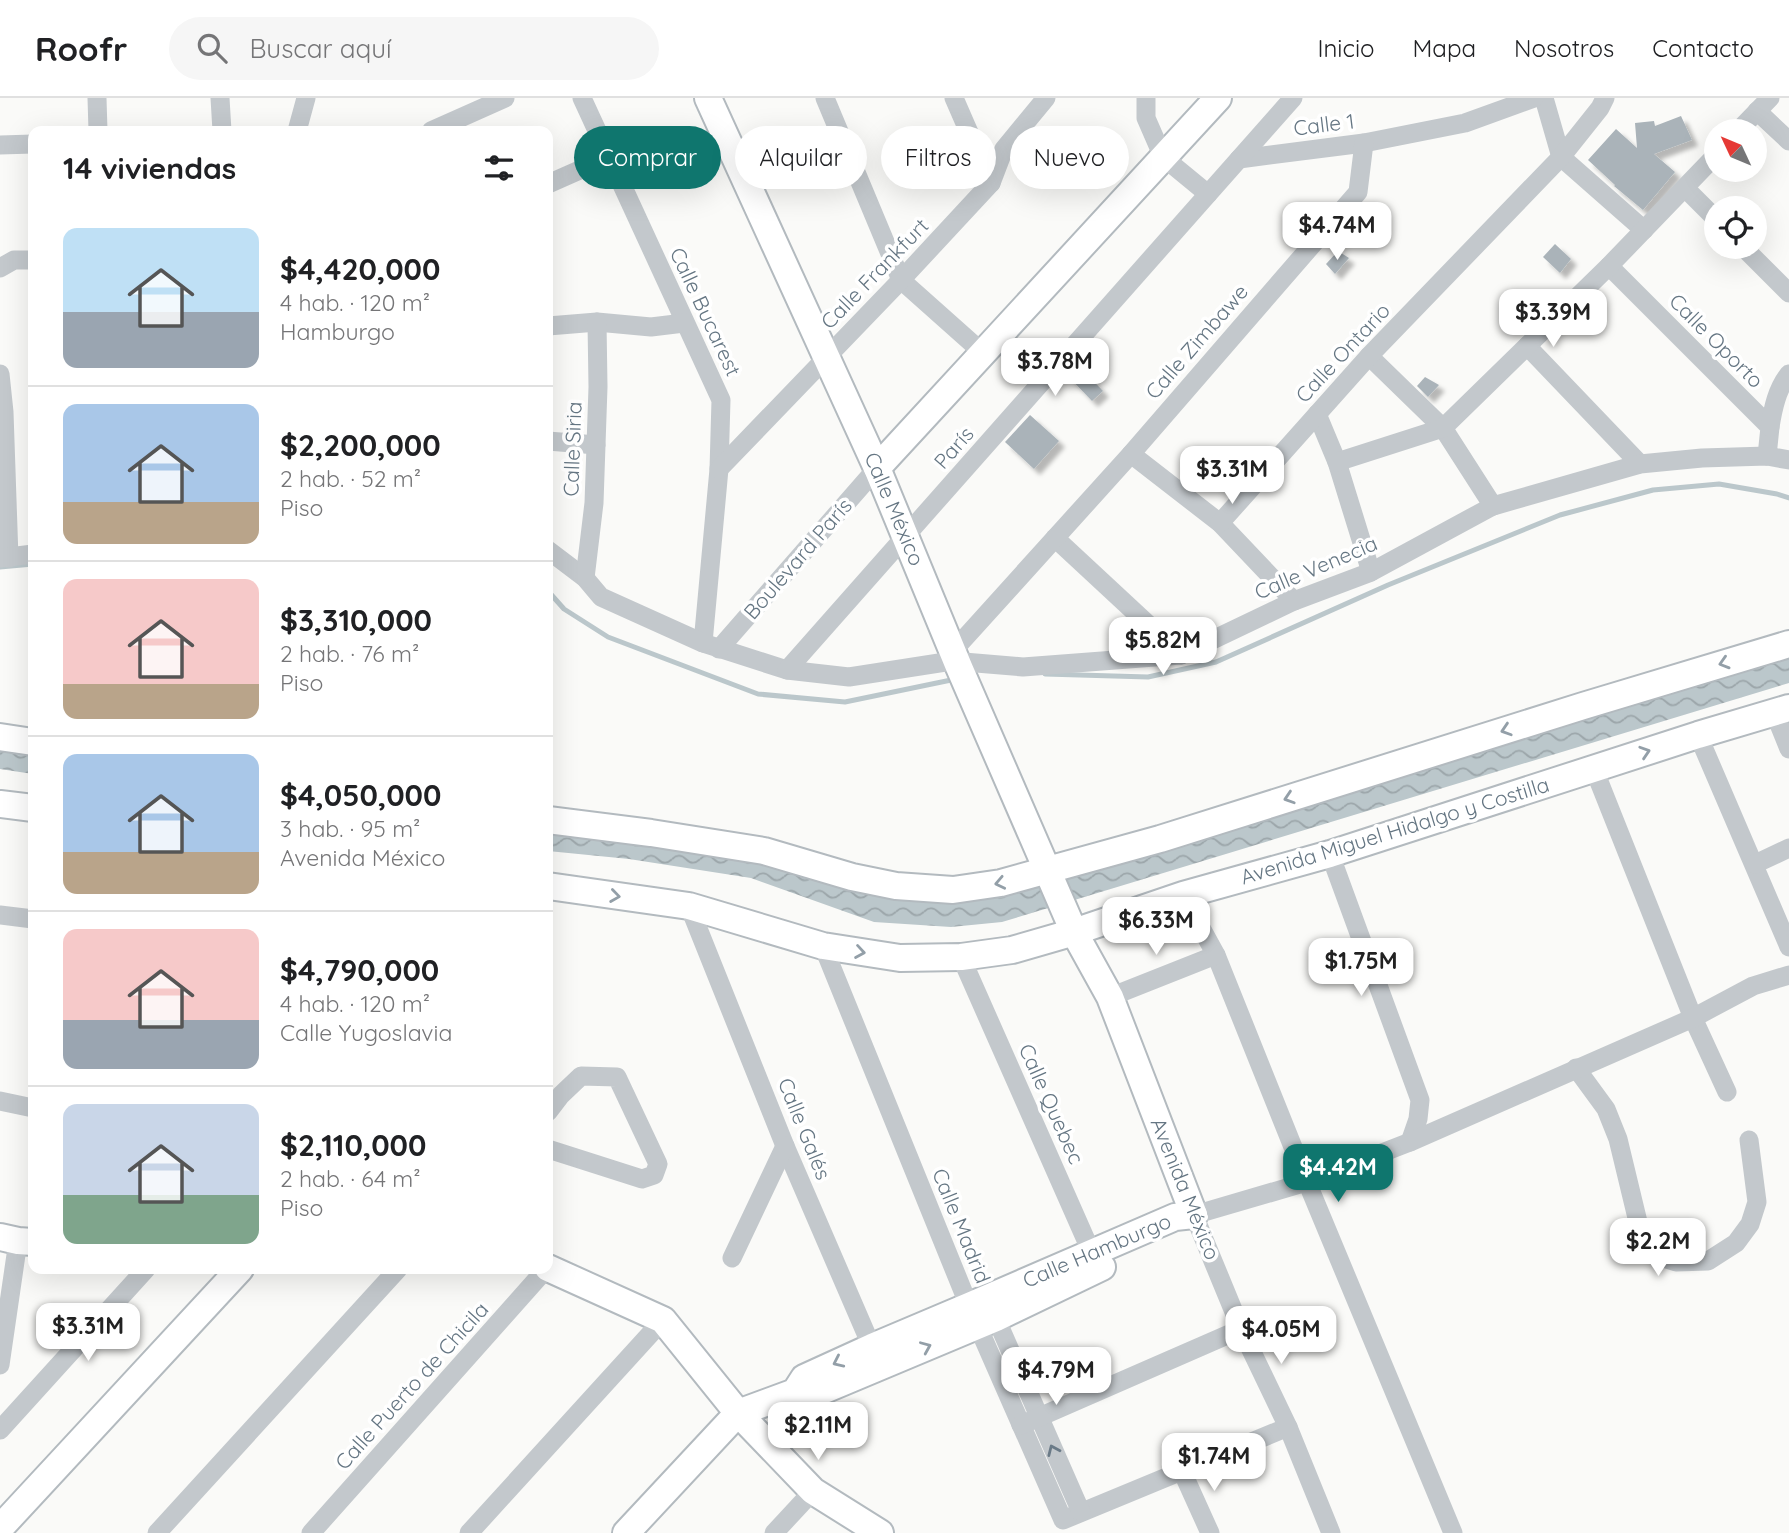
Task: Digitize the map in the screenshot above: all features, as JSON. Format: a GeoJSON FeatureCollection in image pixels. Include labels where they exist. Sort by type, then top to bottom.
{"type":"FeatureCollection","features":[{"type":"Feature","properties":{"kind":"street"},"geometry":{"type":"LineString","coordinates":[[97,98],[98,126]]}},
{"type":"Feature","properties":{"kind":"street"},"geometry":{"type":"LineString","coordinates":[[220,98],[222,126]]}},
{"type":"Feature","properties":{"kind":"street"},"geometry":{"type":"LineString","coordinates":[[298,126],[306,98]]}},
{"type":"Feature","properties":{"kind":"street"},"geometry":{"type":"LineString","coordinates":[[437,126],[466,106],[505,98]]}},
{"type":"Feature","properties":{"kind":"street","name":"Calle Bucarest"},"geometry":{"type":"LineString","coordinates":[[582,98],[595,126]]}},
{"type":"Feature","properties":{"kind":"street","name":"Calle México"},"geometry":{"type":"LineString","coordinates":[[708,98],[877,468],[956,660],[1072,928]]}},
{"type":"Feature","properties":{"kind":"street"},"geometry":{"type":"LineString","coordinates":[[825,98],[901,280],[983,353]]}},
{"type":"Feature","properties":{"kind":"street"},"geometry":{"type":"LineString","coordinates":[[954,98],[967,126]]}},
{"type":"Feature","properties":{"kind":"street","name":"Calle Frankfurt"},"geometry":{"type":"LineString","coordinates":[[996,172],[1004,149],[1046,98]]}},
{"type":"Feature","properties":{"kind":"street"},"geometry":{"type":"LineString","coordinates":[[1146,98],[1146,118],[1163,157],[1208,194]]}},
{"type":"Feature","properties":{"kind":"street","name":"Boulevard París"},"geometry":{"type":"LineString","coordinates":[[711,646],[1218,98]]}},
{"type":"Feature","properties":{"kind":"street","name":"París"},"geometry":{"type":"LineString","coordinates":[[787,670],[1293,98]]}},
{"type":"Feature","properties":{"kind":"street","name":"Calle 1"},"geometry":{"type":"LineString","coordinates":[[1239,159],[1364,143],[1465,124],[1534,98]]}},
{"type":"Feature","properties":{"kind":"street"},"geometry":{"type":"LineString","coordinates":[[1544,98],[1561,157],[1644,230]]}},
{"type":"Feature","properties":{"kind":"street","name":"Calle Ontario"},"geometry":{"type":"LineString","coordinates":[[1220,523],[1368,356],[1561,157],[1605,98]]}},
{"type":"Feature","properties":{"kind":"street"},"geometry":{"type":"LineString","coordinates":[[1750,119],[1763,105],[1789,141]]}},
{"type":"Feature","properties":{"kind":"street","name":"Calle Zimbawe"},"geometry":{"type":"LineString","coordinates":[[956,660],[1055,538],[1358,192],[1364,143]]}},
{"type":"Feature","properties":{"kind":"street"},"geometry":{"type":"LineString","coordinates":[[0,145],[28,144]]}},
{"type":"Feature","properties":{"kind":"street"},"geometry":{"type":"LineString","coordinates":[[1337,462],[1443,428],[1609,266],[1704,168]]}},
{"type":"Feature","properties":{"kind":"street"},"geometry":{"type":"LineString","coordinates":[[553,182],[574,173]]}},
{"type":"Feature","properties":{"kind":"street"},"geometry":{"type":"LineString","coordinates":[[1685,188],[1704,207]]}},
{"type":"Feature","properties":{"kind":"street","name":"Calle Bucarest"},"geometry":{"type":"LineString","coordinates":[[623,189],[721,400],[711,646]]}},
{"type":"Feature","properties":{"kind":"street","name":"Calle Frankfurt"},"geometry":{"type":"LineString","coordinates":[[719,469],[986,189]]}},
{"type":"Feature","properties":{"kind":"street"},"geometry":{"type":"LineString","coordinates":[[1755,259],[1789,293]]}},
{"type":"Feature","properties":{"kind":"street"},"geometry":{"type":"LineString","coordinates":[[0,268],[14,260],[28,260]]}},
{"type":"Feature","properties":{"kind":"street","name":"Calle Oporto"},"geometry":{"type":"LineString","coordinates":[[1609,266],[1770,427]]}},
{"type":"Feature","properties":{"kind":"street"},"geometry":{"type":"LineString","coordinates":[[553,326],[597,322],[651,327],[684,323]]}},
{"type":"Feature","properties":{"kind":"street","name":"Calle Siria"},"geometry":{"type":"LineString","coordinates":[[585,578],[594,503],[597,322]]}},
{"type":"Feature","properties":{"kind":"street"},"geometry":{"type":"LineString","coordinates":[[1527,346],[1640,464]]}},
{"type":"Feature","properties":{"kind":"street"},"geometry":{"type":"LineString","coordinates":[[1368,356],[1443,428],[1493,506]]}},
{"type":"Feature","properties":{"kind":"street"},"geometry":{"type":"LineString","coordinates":[[1767,456],[1773,409],[1781,384],[1789,373]]}},
{"type":"Feature","properties":{"kind":"street"},"geometry":{"type":"LineString","coordinates":[[0,374],[4,412],[5,558],[28,555]]}},
{"type":"Feature","properties":{"kind":"street"},"geometry":{"type":"LineString","coordinates":[[1317,414],[1337,462],[1371,572]]}},
{"type":"Feature","properties":{"kind":"street"},"geometry":{"type":"LineString","coordinates":[[553,442],[596,446]]}},
{"type":"Feature","properties":{"kind":"street"},"geometry":{"type":"LineString","coordinates":[[1131,454],[1220,523],[1294,601]]}},
{"type":"Feature","properties":{"kind":"street","name":"Calle Venecia"},"geometry":{"type":"LineString","coordinates":[[553,554],[585,578],[601,597],[711,646],[787,670],[849,677],[956,660],[1023,667],[1181,655],[1294,601],[1371,572],[1493,506],[1640,464],[1767,456],[1789,460]]}},
{"type":"Feature","properties":{"kind":"street"},"geometry":{"type":"LineString","coordinates":[[1055,538],[1181,655]]}},
{"type":"Feature","properties":{"kind":"street"},"geometry":{"type":"LineString","coordinates":[[553,821],[651,833],[764,852],[852,877],[896,886],[953,890],[1002,883],[1160,839],[1789,644]]}},
{"type":"Feature","properties":{"kind":"street"},"geometry":{"type":"LineString","coordinates":[[1782,710],[1789,749]]}},
{"type":"Feature","properties":{"kind":"street","name":"Avenida Miguel Hidalgo y Costilla"},"geometry":{"type":"LineString","coordinates":[[553,887],[689,906],[823,946],[900,958],[961,957],[1012,950],[1072,928],[1330,854],[1782,710]]}},
{"type":"Feature","properties":{"kind":"street"},"geometry":{"type":"LineString","coordinates":[[1698,735],[1789,947]]}},
{"type":"Feature","properties":{"kind":"street"},"geometry":{"type":"LineString","coordinates":[[0,737],[28,741]]}},
{"type":"Feature","properties":{"kind":"street"},"geometry":{"type":"LineString","coordinates":[[1594,769],[1693,1018],[1727,1092]]}},
{"type":"Feature","properties":{"kind":"street"},"geometry":{"type":"LineString","coordinates":[[0,804],[28,807]]}},
{"type":"Feature","properties":{"kind":"street"},"geometry":{"type":"LineString","coordinates":[[1755,864],[1789,848]]}},
{"type":"Feature","properties":{"kind":"street"},"geometry":{"type":"LineString","coordinates":[[1330,854],[1420,1100],[1418,1119],[1410,1142]]}},
{"type":"Feature","properties":{"kind":"street"},"geometry":{"type":"LineString","coordinates":[[1183,895],[1216,955],[1453,1533]]}},
{"type":"Feature","properties":{"kind":"street","name":"Calle Galés"},"geometry":{"type":"LineString","coordinates":[[689,906],[785,1146],[876,1357]]}},
{"type":"Feature","properties":{"kind":"street"},"geometry":{"type":"LineString","coordinates":[[0,915],[28,918]]}},
{"type":"Feature","properties":{"kind":"street","name":"Avenida México"},"geometry":{"type":"LineString","coordinates":[[1072,928],[1110,997],[1241,1329],[1288,1427],[1331,1533]]}},
{"type":"Feature","properties":{"kind":"street","name":"Calle Madrid"},"geometry":{"type":"LineString","coordinates":[[823,946],[981,1313],[1072,1516],[1182,1471]]}},
{"type":"Feature","properties":{"kind":"street"},"geometry":{"type":"LineString","coordinates":[[1110,997],[1216,955]]}},
{"type":"Feature","properties":{"kind":"street","name":"Calle Quebec"},"geometry":{"type":"LineString","coordinates":[[961,957],[1095,1261]]}},
{"type":"Feature","properties":{"kind":"street"},"geometry":{"type":"LineString","coordinates":[[1194,1215],[1307,1182],[1410,1142],[1693,1018],[1753,986],[1789,975]]}},
{"type":"Feature","properties":{"kind":"street"},"geometry":{"type":"LineString","coordinates":[[1576,1068],[1606,1109],[1618,1139],[1638,1222],[1648,1243],[1663,1258],[1676,1262],[1708,1261],[1736,1243],[1750,1224],[1757,1202],[1749,1140]]}},
{"type":"Feature","properties":{"kind":"street"},"geometry":{"type":"LineString","coordinates":[[553,1105],[581,1076],[617,1077],[658,1164],[654,1175],[642,1179],[553,1151]]}},
{"type":"Feature","properties":{"kind":"street"},"geometry":{"type":"LineString","coordinates":[[0,1101],[28,1107]]}},
{"type":"Feature","properties":{"kind":"street"},"geometry":{"type":"LineString","coordinates":[[732,1258],[785,1146]]}},
{"type":"Feature","properties":{"kind":"street","name":"Calle Hamburgo"},"geometry":{"type":"LineString","coordinates":[[738,1413],[795,1392],[804,1378],[876,1357],[1095,1261],[1175,1217],[1194,1215]]}},
{"type":"Feature","properties":{"kind":"street"},"geometry":{"type":"LineString","coordinates":[[0,1365],[17,1240]]}},
{"type":"Feature","properties":{"kind":"street"},"geometry":{"type":"LineString","coordinates":[[553,1271],[663,1320],[738,1413],[813,1491],[880,1533]]}},
{"type":"Feature","properties":{"kind":"street"},"geometry":{"type":"LineString","coordinates":[[0,1430],[141,1274]]}},
{"type":"Feature","properties":{"kind":"street"},"geometry":{"type":"LineString","coordinates":[[0,1528],[235,1274]]}},
{"type":"Feature","properties":{"kind":"street"},"geometry":{"type":"LineString","coordinates":[[157,1533],[393,1274]]}},
{"type":"Feature","properties":{"kind":"street","name":"Calle Puerto de Chicila"},"geometry":{"type":"LineString","coordinates":[[311,1533],[542,1274]]}},
{"type":"Feature","properties":{"kind":"street"},"geometry":{"type":"LineString","coordinates":[[469,1533],[663,1320]]}},
{"type":"Feature","properties":{"kind":"street"},"geometry":{"type":"LineString","coordinates":[[1029,1421],[1241,1329]]}},
{"type":"Feature","properties":{"kind":"street"},"geometry":{"type":"LineString","coordinates":[[626,1533],[738,1413]]}},
{"type":"Feature","properties":{"kind":"street"},"geometry":{"type":"LineString","coordinates":[[1210,1533],[1182,1471],[1288,1427]]}},
{"type":"Feature","properties":{"kind":"street"},"geometry":{"type":"LineString","coordinates":[[774,1533],[813,1491]]}},
{"type":"Feature","properties":{"kind":"water"},"geometry":{"type":"Polygon","coordinates":[[[1789,656],[1789,683],[1002,922],[951,927],[874,922],[751,878],[629,859],[553,851],[553,827],[659,839],[918,895],[1789,656]]]}},
{"type":"Feature","properties":{"kind":"water"},"geometry":{"type":"Polygon","coordinates":[[[0,743],[28,746],[28,773],[0,769],[0,743]]]}},
{"type":"Feature","properties":{"kind":"building"},"geometry":{"type":"Polygon","coordinates":[[[1681,116],[1692,140],[1654,154],[1675,172],[1643,210],[1588,160],[1616,129],[1637,148],[1635,123],[1654,121],[1655,126],[1681,116]]]}},
{"type":"Feature","properties":{"kind":"building"},"geometry":{"type":"Polygon","coordinates":[[[1555,244],[1571,259],[1560,273],[1543,257],[1555,244]]]}},
{"type":"Feature","properties":{"kind":"building"},"geometry":{"type":"Polygon","coordinates":[[[1338,251],[1349,258],[1335,274],[1326,264],[1338,251]]]}},
{"type":"Feature","properties":{"kind":"building"},"geometry":{"type":"Polygon","coordinates":[[[1079,366],[1103,391],[1092,401],[1068,376],[1079,366]]]}},
{"type":"Feature","properties":{"kind":"building"},"geometry":{"type":"Polygon","coordinates":[[[1425,377],[1439,385],[1428,397],[1417,386],[1425,377]]]}},
{"type":"Feature","properties":{"kind":"building"},"geometry":{"type":"Polygon","coordinates":[[[1030,415],[1059,441],[1034,469],[1005,442],[1030,415]]]}},
{"type":"Feature","properties":{"kind":"waterway"},"geometry":{"type":"LineString","coordinates":[[1045,674],[1148,677],[1216,662],[1388,585],[1560,515],[1653,490],[1719,484],[1789,498]]}},
{"type":"Feature","properties":{"kind":"waterway"},"geometry":{"type":"LineString","coordinates":[[0,567],[28,564]]}},
{"type":"Feature","properties":{"kind":"waterway"},"geometry":{"type":"LineString","coordinates":[[553,597],[564,609],[608,637],[758,694],[845,702],[956,679]]}}]}
